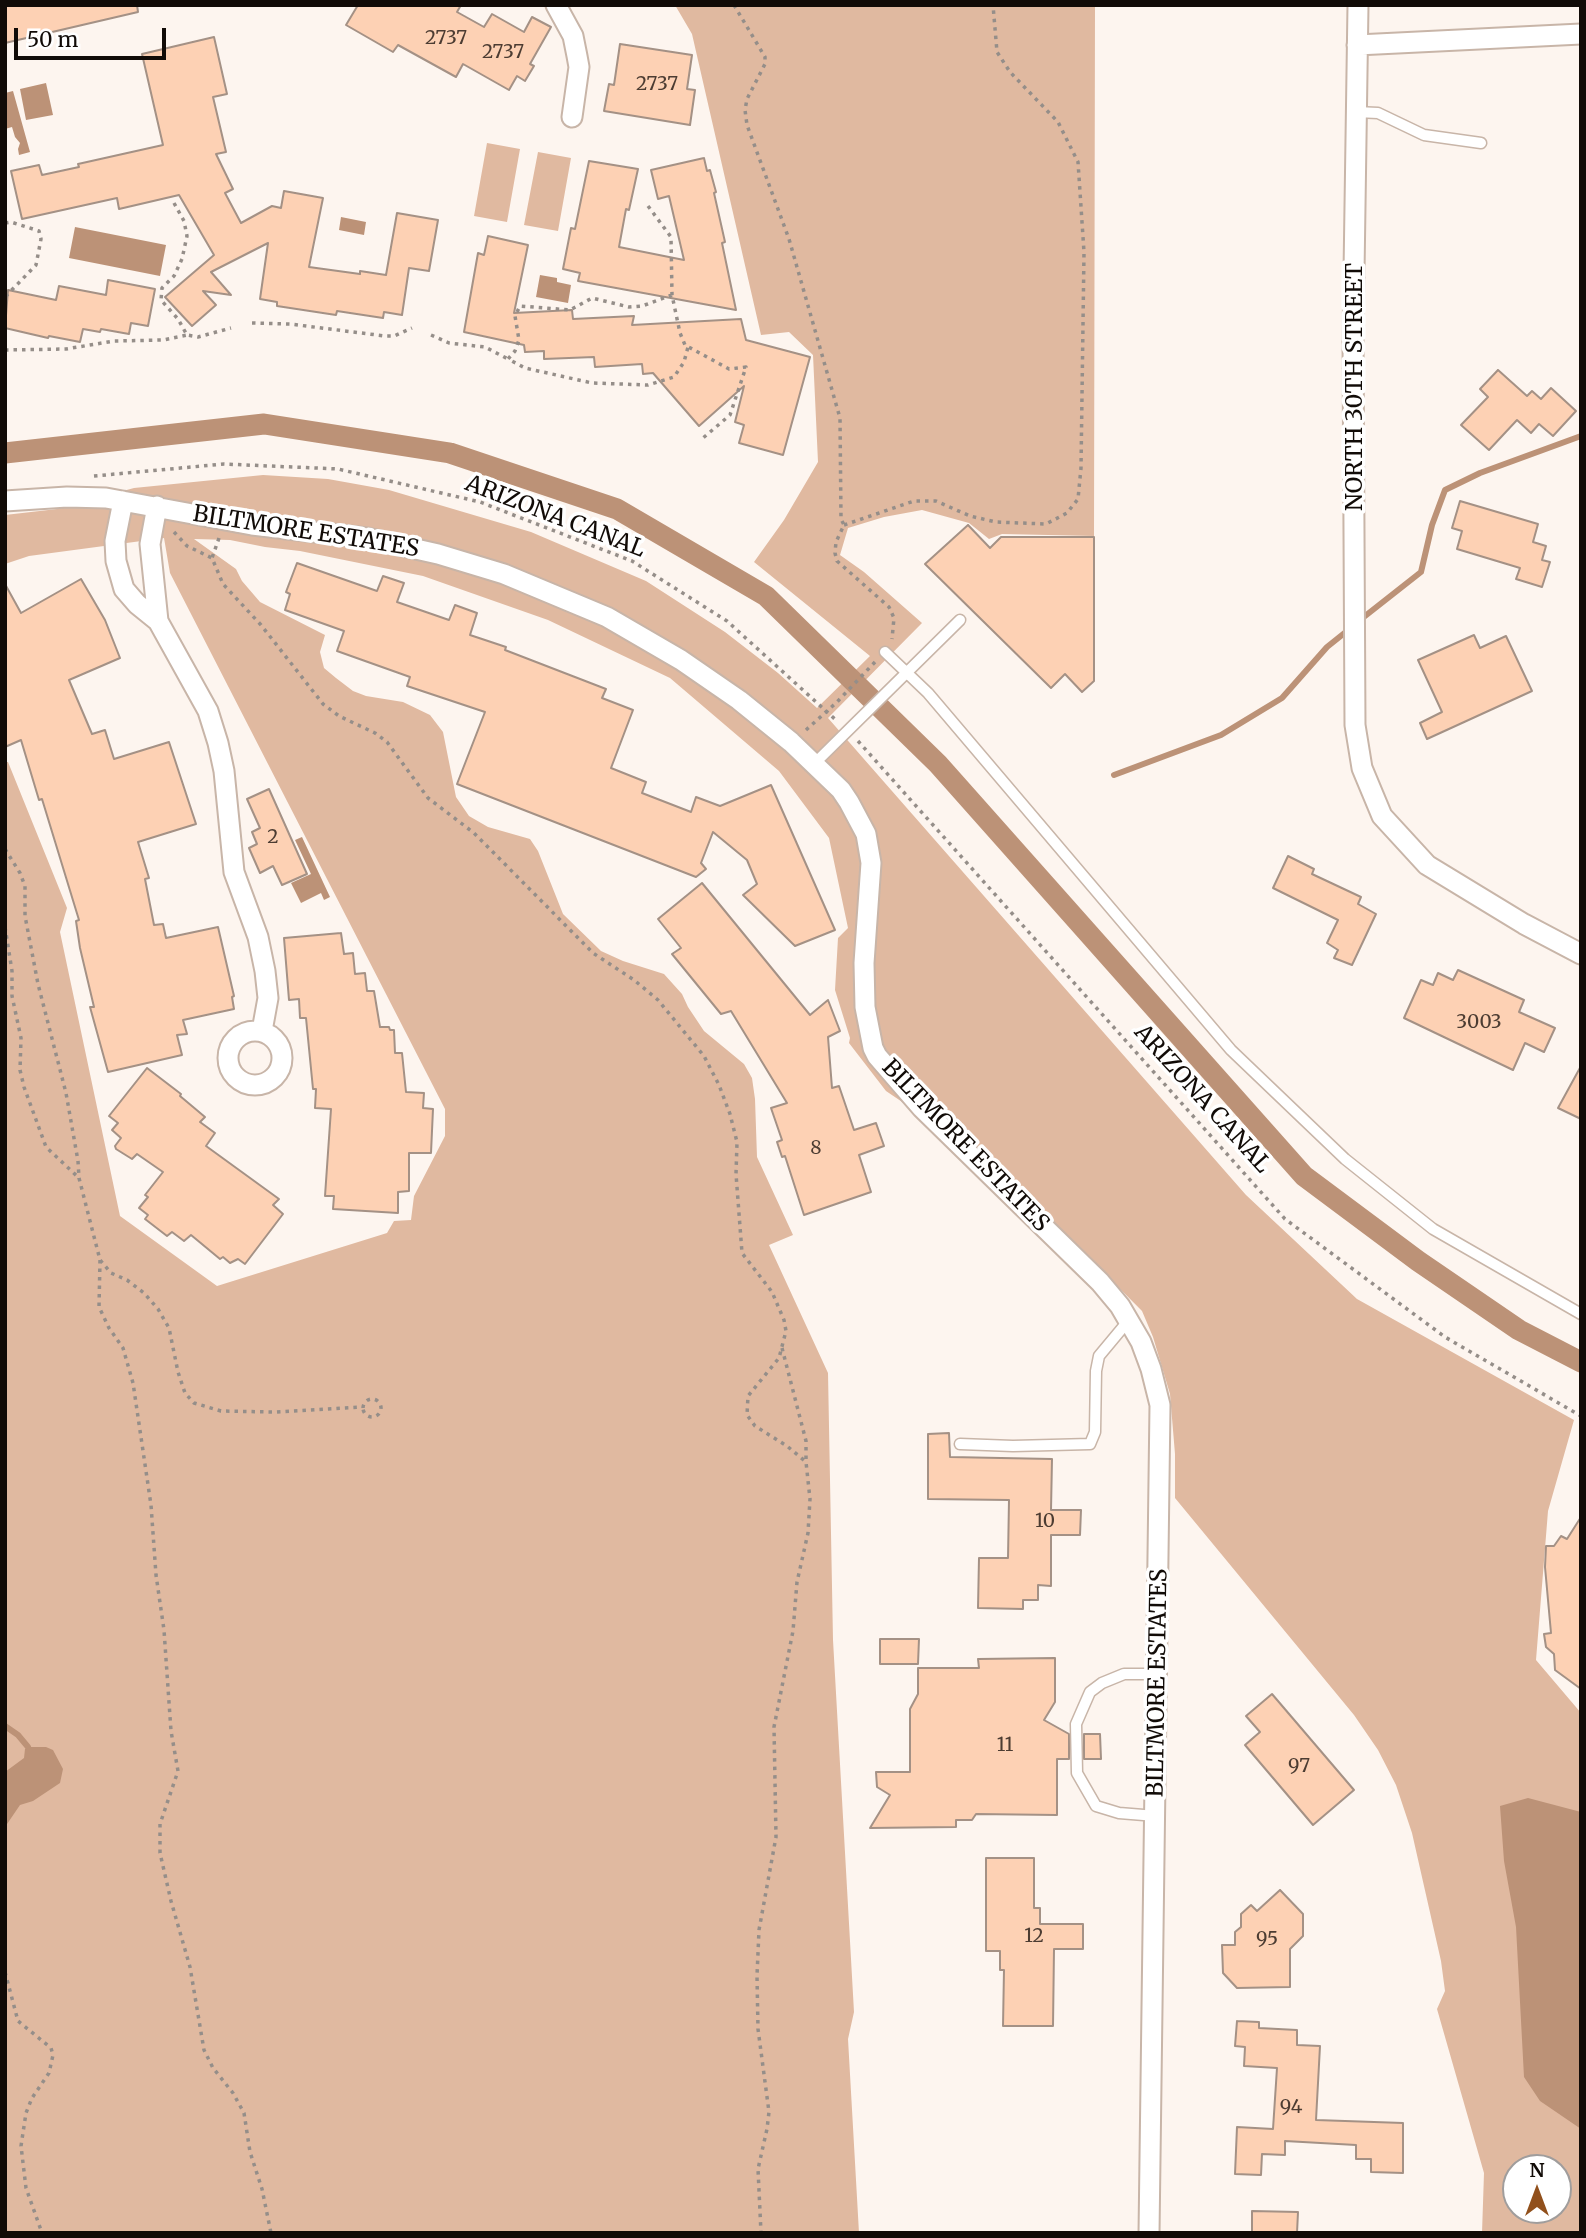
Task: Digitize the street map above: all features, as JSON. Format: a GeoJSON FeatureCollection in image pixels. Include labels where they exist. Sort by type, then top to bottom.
{"type":"FeatureCollection","features":[{"type":"Feature","properties":{"kind":"street"},"geometry":{"type":"LineString","coordinates":[[556,5],[573,36],[579,66],[572,117]]}},
{"type":"Feature","properties":{"kind":"street","name":"NORTH 30TH STREET"},"geometry":{"type":"LineString","coordinates":[[1358,5],[1354,724],[1362,768],[1382,816],[1427,865],[1524,924],[1581,954]]}},
{"type":"Feature","properties":{"kind":"street"},"geometry":{"type":"LineString","coordinates":[[1357,45],[1581,34]]}},
{"type":"Feature","properties":{"kind":"street","name":"BILTMORE ESTATES"},"geometry":{"type":"LineString","coordinates":[[5,501],[67,496],[122,501],[252,525],[367,538],[477,565],[607,617],[681,660],[765,720],[814,764],[849,802],[864,827],[871,863],[864,963],[865,1007],[877,1056],[922,1108],[1100,1282],[1130,1320],[1151,1369],[1160,1405],[1149,2233]]}},
{"type":"Feature","properties":{"kind":"street"},"geometry":{"type":"LineString","coordinates":[[122,501],[116,561],[124,589],[158,621],[208,711],[218,743],[224,771],[234,872],[258,937],[265,971],[268,998],[262,1031]]}},
{"type":"Feature","properties":{"kind":"street"},"geometry":{"type":"LineString","coordinates":[[157,506],[150,544],[158,621]]}},
{"type":"Feature","properties":{"kind":"lane"},"geometry":{"type":"LineString","coordinates":[[1356,112],[1378,113],[1424,135],[1481,143]]}},
{"type":"Feature","properties":{"kind":"lane"},"geometry":{"type":"LineString","coordinates":[[814,764],[960,620]]}},
{"type":"Feature","properties":{"kind":"lane"},"geometry":{"type":"LineString","coordinates":[[885,652],[928,693],[1231,1050],[1335,1150],[1433,1229],[1581,1314]]}},
{"type":"Feature","properties":{"kind":"lane"},"geometry":{"type":"LineString","coordinates":[[960,1444],[1090,1444],[1095,1432],[1096,1371],[1099,1356],[1130,1320]]}},
{"type":"Feature","properties":{"kind":"lane"},"geometry":{"type":"LineString","coordinates":[[1156,1816],[1119,1812],[1096,1806],[1077,1773],[1076,1724],[1090,1692],[1102,1683],[1124,1674],[1158,1674]]}},
{"type":"Feature","properties":{"kind":"path"},"geometry":{"type":"LineString","coordinates":[[734,5],[765,57],[765,64],[747,99],[747,125],[789,239],[840,418],[841,519],[844,525]]}},
{"type":"Feature","properties":{"kind":"path"},"geometry":{"type":"LineString","coordinates":[[827,711],[885,652],[892,641],[894,618],[890,607],[837,561],[836,542],[844,525],[915,501],[936,501],[970,516],[996,522],[1046,524],[1067,513],[1078,499],[1081,468],[1084,252],[1078,162],[1058,121],[1010,72],[997,52],[993,5]]}},
{"type":"Feature","properties":{"kind":"path"},"geometry":{"type":"LineString","coordinates":[[174,203],[184,221],[187,236],[182,259],[174,276],[162,288],[161,300],[178,319],[187,335]]}},
{"type":"Feature","properties":{"kind":"path"},"geometry":{"type":"LineString","coordinates":[[648,206],[671,237],[672,295],[685,345],[729,369],[746,366],[730,415],[703,438]]}},
{"type":"Feature","properties":{"kind":"path"},"geometry":{"type":"LineString","coordinates":[[5,223],[11,222],[39,232],[41,239],[36,265],[5,297]]}},
{"type":"Feature","properties":{"kind":"path"},"geometry":{"type":"LineString","coordinates":[[508,359],[519,340],[515,316],[520,306],[570,310],[592,298],[629,307],[642,306],[672,295]]}},
{"type":"Feature","properties":{"kind":"path"},"geometry":{"type":"LineString","coordinates":[[252,323],[290,324],[385,336],[394,336],[412,328]]}},
{"type":"Feature","properties":{"kind":"path"},"geometry":{"type":"LineString","coordinates":[[5,350],[66,349],[114,341],[163,340],[187,335],[198,337],[231,328]]}},
{"type":"Feature","properties":{"kind":"path"},"geometry":{"type":"LineString","coordinates":[[431,335],[449,344],[485,347],[525,368],[592,383],[648,385],[674,377],[684,362],[688,347]]}},
{"type":"Feature","properties":{"kind":"path","name":"ARIZONA CANAL"},"geometry":{"type":"LineString","coordinates":[[85,477],[224,464],[338,469],[480,502],[632,561],[727,621],[840,724]]}},
{"type":"Feature","properties":{"kind":"path"},"geometry":{"type":"LineString","coordinates":[[169,526],[187,546],[212,558],[223,584],[261,625],[323,704],[339,716],[375,733],[387,742],[428,797],[474,833],[593,953],[653,995],[692,1039],[713,1071],[730,1114],[737,1142],[737,1198],[742,1253],[776,1300],[785,1327],[779,1358],[748,1396],[747,1415],[755,1426],[787,1446],[806,1462]]}},
{"type":"Feature","properties":{"kind":"path"},"geometry":{"type":"LineString","coordinates":[[212,558],[221,532]]}},
{"type":"Feature","properties":{"kind":"path","name":"ARIZONA CANAL"},"geometry":{"type":"LineString","coordinates":[[855,738],[1285,1219],[1445,1337],[1581,1416]]}},
{"type":"Feature","properties":{"kind":"path"},"geometry":{"type":"LineString","coordinates":[[5,852],[20,873],[25,886],[25,916],[38,984],[66,1093],[79,1178],[100,1260],[97,1298],[99,1307],[123,1348],[131,1369],[151,1505],[171,1731],[178,1771],[160,1824],[160,1853],[171,1902],[191,1967],[204,2050],[244,2113],[250,2152],[262,2189],[271,2233]]}},
{"type":"Feature","properties":{"kind":"path"},"geometry":{"type":"LineString","coordinates":[[5,927],[12,971],[12,996],[21,1038],[20,1070],[24,1087],[46,1147],[79,1178]]}},
{"type":"Feature","properties":{"kind":"path"},"geometry":{"type":"LineString","coordinates":[[100,1260],[111,1273],[127,1280],[144,1293],[158,1309],[169,1328],[185,1394],[194,1403],[214,1410],[242,1412],[362,1407]]}},
{"type":"Feature","properties":{"kind":"path"},"geometry":{"type":"LineString","coordinates":[[100,1277],[111,1273]]}},
{"type":"Feature","properties":{"kind":"path"},"geometry":{"type":"LineString","coordinates":[[761,2233],[758,2169],[769,2112],[758,2020],[759,1930],[776,1837],[775,1715],[793,1631],[797,1582],[809,1526],[806,1441],[782,1348]]}},
{"type":"Feature","properties":{"kind":"path"},"geometry":{"type":"LineString","coordinates":[[368,1399],[373,1399],[381,1409],[375,1417],[370,1418],[363,1412],[362,1407],[368,1399]]}},
{"type":"Feature","properties":{"kind":"path"},"geometry":{"type":"LineString","coordinates":[[5,1972],[18,2021],[51,2048],[53,2055],[49,2073],[32,2098],[26,2113],[21,2146],[26,2188],[42,2233]]}},
{"type":"Feature","properties":{"kind":"shaded area"},"geometry":{"type":"Polygon","coordinates":[[[675,5],[1095,5],[1094,536],[1002,534],[989,539],[969,523],[922,510],[884,517],[848,528],[840,555],[864,572],[922,623],[828,718],[1246,1195],[1357,1299],[1574,1420],[1548,1511],[1536,1660],[1581,1713],[1581,2233],[1482,2233],[1484,2173],[1437,2009],[1445,1991],[1441,1961],[1412,1833],[1396,1785],[1378,1750],[1354,1715],[1175,1498],[1175,1454],[1170,1394],[1153,1337],[1142,1311],[1001,1169],[886,1091],[849,1043],[850,1038],[835,990],[838,938],[848,928],[829,838],[779,771],[670,678],[548,620],[423,576],[300,551],[230,540],[194,539],[236,569],[242,581],[260,602],[325,635],[320,652],[324,668],[353,691],[403,702],[430,715],[443,732],[456,797],[469,816],[488,827],[530,839],[538,851],[563,914],[601,951],[664,974],[682,994],[704,1031],[744,1064],[752,1078],[757,1157],[793,1235],[769,1245],[828,1373],[833,1640],[854,2012],[848,2039],[859,2233],[5,2233],[5,762],[8,762],[67,908],[60,932],[120,1216],[217,1286],[387,1233],[394,1221],[411,1220],[414,1196],[445,1136],[445,1109],[170,573],[164,538],[29,556],[5,564],[5,515],[57,509],[134,488],[263,475],[328,479],[389,490],[531,532],[646,581],[725,632],[778,673],[817,708],[870,656],[754,562],[784,520],[818,462],[813,355],[789,332],[761,335],[692,34],[675,5]]]}},
{"type":"Feature","properties":{"kind":"shaded area"},"geometry":{"type":"Polygon","coordinates":[[[46,83],[53,115],[26,120],[20,89],[46,83]]]}},
{"type":"Feature","properties":{"kind":"shaded area"},"geometry":{"type":"Polygon","coordinates":[[[13,91],[30,152],[19,155],[20,143],[12,127],[5,129],[5,93],[13,91]]]}},
{"type":"Feature","properties":{"kind":"shaded area"},"geometry":{"type":"Polygon","coordinates":[[[487,143],[520,149],[507,222],[474,216],[487,143]]]}},
{"type":"Feature","properties":{"kind":"shaded area"},"geometry":{"type":"Polygon","coordinates":[[[538,152],[571,158],[558,231],[524,225],[538,152]]]}},
{"type":"Feature","properties":{"kind":"shaded area"},"geometry":{"type":"Polygon","coordinates":[[[341,217],[366,222],[364,235],[339,230],[341,217]]]}},
{"type":"Feature","properties":{"kind":"shaded area"},"geometry":{"type":"Polygon","coordinates":[[[75,227],[166,245],[160,276],[69,258],[75,227]]]}},
{"type":"Feature","properties":{"kind":"shaded area"},"geometry":{"type":"Polygon","coordinates":[[[540,275],[557,278],[557,282],[571,285],[568,303],[536,297],[540,275]]]}},
{"type":"Feature","properties":{"kind":"shaded area"},"geometry":{"type":"Polygon","coordinates":[[[302,837],[330,897],[324,900],[321,893],[301,903],[291,883],[311,874],[295,840],[302,837]]]}},
{"type":"Feature","properties":{"kind":"shaded area"},"geometry":{"type":"Polygon","coordinates":[[[46,1747],[53,1750],[63,1769],[60,1783],[33,1801],[20,1805],[5,1827],[5,1772],[24,1758],[25,1749],[46,1747]]]}},
{"type":"Feature","properties":{"kind":"shaded area"},"geometry":{"type":"Polygon","coordinates":[[[1528,1798],[1581,1812],[1581,2129],[1540,2101],[1524,2077],[1516,1927],[1504,1861],[1500,1806],[1528,1798]]]}},
{"type":"Feature","properties":{"kind":"building"},"geometry":{"type":"Polygon","coordinates":[[[5,5],[137,5],[138,12],[5,43],[5,5]]]}},
{"type":"Feature","properties":{"kind":"building"},"geometry":{"type":"Polygon","coordinates":[[[358,5],[461,5],[457,12],[484,27],[492,14],[524,32],[532,17],[551,27],[530,64],[534,66],[525,81],[517,76],[509,90],[463,64],[456,77],[398,45],[393,52],[346,25],[358,5]]]}},
{"type":"Feature","properties":{"kind":"building"},"geometry":{"type":"Polygon","coordinates":[[[214,37],[227,94],[213,97],[226,152],[216,154],[233,189],[225,193],[241,223],[272,206],[281,208],[284,191],[323,198],[309,267],[386,275],[397,213],[438,220],[429,271],[409,268],[402,315],[384,312],[383,318],[337,311],[336,315],[277,306],[277,302],[260,299],[268,243],[211,272],[231,295],[203,291],[216,305],[192,326],[165,297],[214,255],[179,195],[119,209],[117,198],[22,219],[11,171],[39,165],[42,175],[163,145],[142,54],[214,37]]]}},
{"type":"Feature","properties":{"kind":"building"},"geometry":{"type":"Polygon","coordinates":[[[620,44],[692,55],[687,89],[695,90],[690,125],[604,111],[609,84],[614,85],[620,44]]]}},
{"type":"Feature","properties":{"kind":"building"},"geometry":{"type":"Polygon","coordinates":[[[704,158],[716,192],[714,193],[725,242],[722,243],[736,310],[578,281],[580,273],[563,269],[571,228],[575,229],[589,161],[638,169],[629,210],[626,209],[619,247],[684,260],[669,196],[658,199],[651,170],[704,158]]]}},
{"type":"Feature","properties":{"kind":"building"},"geometry":{"type":"Polygon","coordinates":[[[488,236],[528,245],[514,313],[572,310],[573,319],[634,316],[632,325],[741,319],[746,340],[810,357],[783,455],[739,443],[744,425],[735,422],[744,386],[699,426],[653,373],[643,374],[642,364],[595,367],[594,357],[544,359],[544,351],[525,352],[524,345],[464,332],[478,253],[484,255],[488,236]]]}},
{"type":"Feature","properties":{"kind":"building"},"geometry":{"type":"Polygon","coordinates":[[[108,280],[155,289],[148,326],[131,323],[129,334],[83,329],[80,342],[5,328],[8,290],[56,300],[59,286],[106,295],[108,280]]]}},
{"type":"Feature","properties":{"kind":"building"},"geometry":{"type":"Polygon","coordinates":[[[1498,370],[1527,396],[1532,391],[1541,399],[1551,388],[1576,411],[1553,436],[1539,424],[1531,433],[1517,420],[1489,450],[1461,425],[1488,397],[1480,389],[1498,370]]]}},
{"type":"Feature","properties":{"kind":"building"},"geometry":{"type":"Polygon","coordinates":[[[1460,501],[1538,524],[1533,542],[1546,546],[1542,560],[1550,562],[1542,587],[1516,579],[1520,568],[1457,549],[1462,531],[1452,528],[1460,501]]]}},
{"type":"Feature","properties":{"kind":"building"},"geometry":{"type":"Polygon","coordinates":[[[968,525],[990,548],[1001,537],[1094,537],[1094,681],[1082,692],[1065,674],[1051,688],[925,564],[968,525]]]}},
{"type":"Feature","properties":{"kind":"building"},"geometry":{"type":"Polygon","coordinates":[[[297,563],[377,591],[383,576],[404,583],[397,602],[449,620],[455,605],[477,613],[470,635],[506,647],[505,650],[606,689],[602,698],[633,710],[611,768],[646,782],[642,793],[691,812],[696,797],[720,806],[771,785],[835,930],[795,946],[743,895],[757,884],[747,860],[713,832],[701,863],[706,869],[696,877],[457,784],[485,712],[407,686],[410,677],[337,651],[344,631],[285,610],[290,594],[286,592],[297,563]]]}},
{"type":"Feature","properties":{"kind":"building"},"geometry":{"type":"Polygon","coordinates":[[[81,579],[105,620],[120,658],[69,680],[92,734],[105,730],[114,759],[169,742],[196,824],[138,842],[149,878],[145,879],[154,925],[163,924],[166,938],[218,927],[234,996],[234,1009],[183,1020],[187,1034],[177,1035],[182,1055],[108,1072],[90,1007],[94,1007],[80,948],[76,921],[79,920],[42,799],[39,800],[21,740],[5,747],[5,584],[21,613],[81,579]]]}},
{"type":"Feature","properties":{"kind":"building"},"geometry":{"type":"Polygon","coordinates":[[[1474,635],[1480,648],[1506,636],[1532,691],[1427,739],[1420,723],[1442,712],[1418,660],[1474,635]]]}},
{"type":"Feature","properties":{"kind":"building"},"geometry":{"type":"Polygon","coordinates":[[[269,789],[307,874],[282,885],[273,866],[260,873],[249,848],[257,844],[252,832],[260,828],[247,799],[269,789]]]}},
{"type":"Feature","properties":{"kind":"building"},"geometry":{"type":"Polygon","coordinates":[[[1288,856],[1314,869],[1312,874],[1361,897],[1358,904],[1376,914],[1352,965],[1334,958],[1338,950],[1327,943],[1338,920],[1273,888],[1288,856]]]}},
{"type":"Feature","properties":{"kind":"building"},"geometry":{"type":"Polygon","coordinates":[[[702,883],[810,1015],[828,1000],[840,1031],[828,1037],[832,1088],[839,1086],[854,1130],[876,1123],[884,1146],[859,1155],[871,1192],[804,1215],[785,1156],[782,1157],[777,1142],[782,1140],[771,1108],[787,1103],[731,1011],[721,1014],[672,954],[681,948],[658,919],[702,883]]]}},
{"type":"Feature","properties":{"kind":"building"},"geometry":{"type":"Polygon","coordinates":[[[341,933],[344,954],[353,953],[355,974],[365,973],[367,991],[374,991],[380,1027],[394,1030],[395,1053],[402,1053],[406,1092],[424,1093],[423,1108],[433,1109],[431,1153],[409,1153],[409,1191],[398,1192],[398,1213],[333,1209],[334,1196],[325,1196],[331,1109],[315,1108],[316,1089],[313,1089],[306,1018],[300,1018],[299,999],[289,1000],[284,938],[341,933]]]}},
{"type":"Feature","properties":{"kind":"building"},"geometry":{"type":"Polygon","coordinates":[[[1458,970],[1524,1000],[1519,1012],[1555,1028],[1544,1052],[1525,1043],[1513,1070],[1404,1018],[1421,980],[1433,985],[1438,973],[1453,980],[1458,970]]]}},
{"type":"Feature","properties":{"kind":"building"},"geometry":{"type":"Polygon","coordinates":[[[1581,1066],[1581,1119],[1558,1108],[1581,1066]]]}},
{"type":"Feature","properties":{"kind":"building"},"geometry":{"type":"Polygon","coordinates":[[[147,1068],[205,1117],[200,1122],[215,1133],[206,1146],[279,1199],[273,1205],[283,1214],[245,1264],[238,1259],[230,1263],[223,1257],[220,1259],[191,1235],[184,1241],[172,1232],[167,1236],[145,1219],[148,1215],[139,1208],[148,1197],[145,1195],[163,1172],[137,1154],[132,1159],[116,1149],[115,1146],[121,1138],[112,1130],[118,1123],[109,1116],[147,1068]]]}},
{"type":"Feature","properties":{"kind":"building"},"geometry":{"type":"Polygon","coordinates":[[[949,1433],[950,1457],[1052,1459],[1051,1510],[1081,1510],[1080,1535],[1051,1535],[1051,1586],[1038,1585],[1038,1600],[1023,1600],[1023,1609],[978,1608],[979,1558],[1008,1558],[1009,1500],[928,1499],[928,1434],[949,1433]]]}},
{"type":"Feature","properties":{"kind":"building"},"geometry":{"type":"Polygon","coordinates":[[[1581,1517],[1581,1689],[1555,1670],[1554,1654],[1546,1647],[1544,1634],[1551,1633],[1545,1567],[1546,1546],[1554,1546],[1561,1536],[1567,1539],[1581,1517]]]}},
{"type":"Feature","properties":{"kind":"building"},"geometry":{"type":"Polygon","coordinates":[[[880,1639],[919,1639],[918,1664],[880,1664],[880,1639]]]}},
{"type":"Feature","properties":{"kind":"building"},"geometry":{"type":"Polygon","coordinates":[[[1055,1658],[1055,1702],[1044,1720],[1069,1734],[1069,1759],[1057,1759],[1057,1815],[976,1814],[972,1820],[956,1820],[956,1827],[870,1828],[890,1795],[877,1787],[876,1772],[910,1772],[910,1709],[918,1694],[918,1668],[979,1668],[978,1659],[1055,1658]]]}},
{"type":"Feature","properties":{"kind":"building"},"geometry":{"type":"Polygon","coordinates":[[[1272,1694],[1354,1790],[1313,1825],[1245,1745],[1260,1732],[1246,1716],[1272,1694]]]}},
{"type":"Feature","properties":{"kind":"building"},"geometry":{"type":"Polygon","coordinates":[[[1084,1734],[1100,1734],[1101,1759],[1084,1759],[1084,1734]]]}},
{"type":"Feature","properties":{"kind":"building"},"geometry":{"type":"Polygon","coordinates":[[[986,1858],[1034,1858],[1034,1908],[1040,1908],[1040,1924],[1083,1924],[1083,1949],[1054,1949],[1053,2026],[1003,2026],[1004,1970],[1000,1970],[1000,1951],[986,1951],[986,1858]]]}},
{"type":"Feature","properties":{"kind":"building"},"geometry":{"type":"Polygon","coordinates":[[[1280,1890],[1303,1914],[1303,1936],[1290,1949],[1290,1987],[1237,1988],[1223,1973],[1222,1945],[1235,1945],[1235,1932],[1241,1927],[1241,1914],[1251,1905],[1257,1911],[1280,1890]]]}},
{"type":"Feature","properties":{"kind":"building"},"geometry":{"type":"Polygon","coordinates":[[[1237,2021],[1259,2022],[1259,2028],[1297,2030],[1297,2045],[1320,2046],[1316,2120],[1403,2123],[1403,2173],[1371,2172],[1371,2159],[1356,2159],[1356,2145],[1285,2141],[1285,2155],[1262,2154],[1261,2175],[1235,2174],[1237,2127],[1273,2129],[1277,2068],[1244,2066],[1245,2047],[1235,2046],[1237,2021]]]}},
{"type":"Feature","properties":{"kind":"building"},"geometry":{"type":"Polygon","coordinates":[[[1252,2211],[1298,2212],[1297,2233],[1252,2233],[1252,2211]]]}},
{"type":"Feature","properties":{"kind":"waterway"},"geometry":{"type":"LineString","coordinates":[[5,453],[264,424],[450,453],[617,509],[766,596],[938,764],[1304,1176],[1418,1261],[1519,1330],[1581,1362]]}},
{"type":"Feature","properties":{"kind":"waterway"},"geometry":{"type":"LineString","coordinates":[[1360,620],[1421,572],[1432,525],[1445,490],[1480,473],[1581,436]]}},
{"type":"Feature","properties":{"kind":"waterway"},"geometry":{"type":"LineString","coordinates":[[1114,775],[1221,735],[1282,698],[1327,647],[1352,627]]}},
{"type":"Feature","properties":{"kind":"waterway"},"geometry":{"type":"LineString","coordinates":[[5,1726],[18,1735],[28,1747]]}}]}
